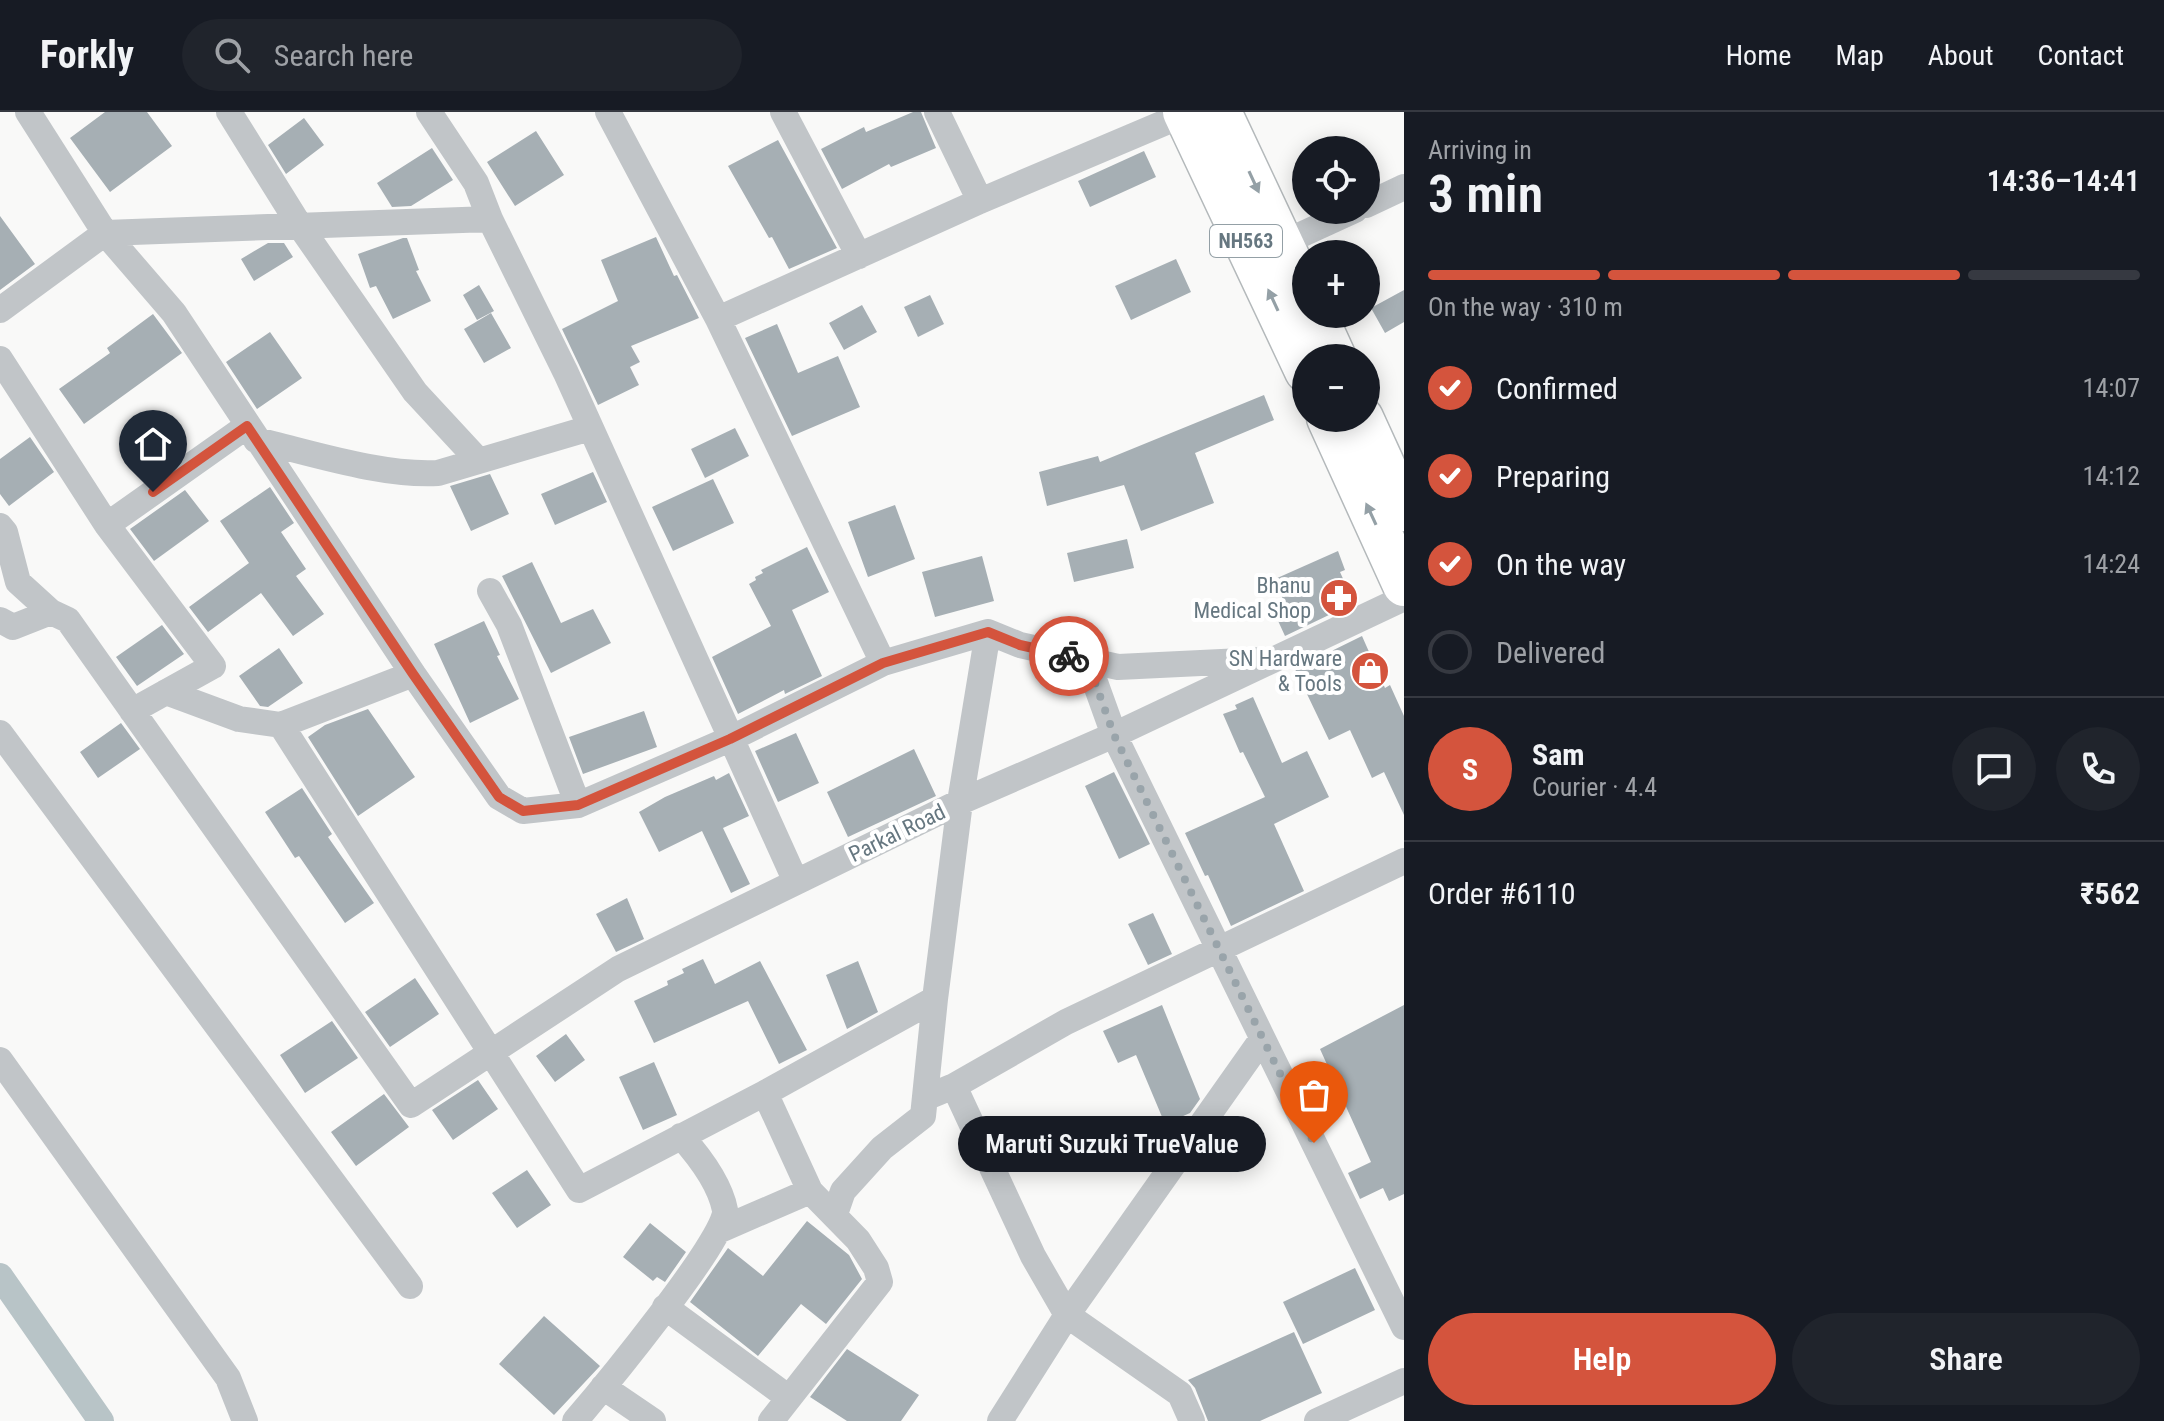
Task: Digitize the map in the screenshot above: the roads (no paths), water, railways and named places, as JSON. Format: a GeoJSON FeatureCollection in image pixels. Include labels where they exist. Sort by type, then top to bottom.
{"type":"FeatureCollection","features":[{"type":"Feature","properties":{"kind":"highway","name":"NH563"},"geometry":{"type":"LineString","coordinates":[[1196,113],[1283,243],[1292,263]]}},
{"type":"Feature","properties":{"kind":"highway","name":"NH563"},"geometry":{"type":"LineString","coordinates":[[1196,113],[1294,344]]}},
{"type":"Feature","properties":{"kind":"highway"},"geometry":{"type":"LineString","coordinates":[[1334,432],[1404,585]]}},
{"type":"Feature","properties":{"kind":"highway"},"geometry":{"type":"LineString","coordinates":[[1368,432],[1404,510]]}},
{"type":"Feature","properties":{"kind":"street"},"geometry":{"type":"LineString","coordinates":[[28,112],[105,233],[174,313],[251,433],[499,797],[523,811],[578,805],[730,739],[883,663],[988,632],[1020,645],[1118,667],[1277,660]]}},
{"type":"Feature","properties":{"kind":"street"},"geometry":{"type":"LineString","coordinates":[[229,112],[300,226],[415,392],[478,460]]}},
{"type":"Feature","properties":{"kind":"street"},"geometry":{"type":"LineString","coordinates":[[429,112],[476,183],[796,882]]}},
{"type":"Feature","properties":{"kind":"street"},"geometry":{"type":"LineString","coordinates":[[608,112],[718,319],[883,663]]}},
{"type":"Feature","properties":{"kind":"street"},"geometry":{"type":"LineString","coordinates":[[783,112],[859,256]]}},
{"type":"Feature","properties":{"kind":"street"},"geometry":{"type":"LineString","coordinates":[[937,112],[980,201]]}},
{"type":"Feature","properties":{"kind":"street"},"geometry":{"type":"LineString","coordinates":[[718,319],[980,201],[1196,113]]}},
{"type":"Feature","properties":{"kind":"street"},"geometry":{"type":"LineString","coordinates":[[1380,198],[1404,187]]}},
{"type":"Feature","properties":{"kind":"street"},"geometry":{"type":"LineString","coordinates":[[0,310],[105,233],[490,219]]}},
{"type":"Feature","properties":{"kind":"street"},"geometry":{"type":"LineString","coordinates":[[1283,243],[1324,224]]}},
{"type":"Feature","properties":{"kind":"street"},"geometry":{"type":"LineString","coordinates":[[0,359],[107,525],[213,666],[132,711],[68,620],[51,612],[18,582],[5,532],[0,526]]}},
{"type":"Feature","properties":{"kind":"street"},"geometry":{"type":"LineString","coordinates":[[107,525],[251,433],[393,471],[417,474],[438,473],[590,428]]}},
{"type":"Feature","properties":{"kind":"street"},"geometry":{"type":"LineString","coordinates":[[490,591],[509,625],[578,805]]}},
{"type":"Feature","properties":{"kind":"street","name":"Parkal Road"},"geometry":{"type":"LineString","coordinates":[[132,711],[411,1105],[618,969],[960,802],[1114,735],[1404,598]]}},
{"type":"Feature","properties":{"kind":"street"},"geometry":{"type":"LineString","coordinates":[[0,620],[13,627],[51,612]]}},
{"type":"Feature","properties":{"kind":"street"},"geometry":{"type":"LineString","coordinates":[[835,1214],[843,1191],[882,1148],[923,1116],[960,802],[988,632]]}},
{"type":"Feature","properties":{"kind":"street"},"geometry":{"type":"LineString","coordinates":[[1087,660],[1114,735],[1404,1327]]}},
{"type":"Feature","properties":{"kind":"street"},"geometry":{"type":"LineString","coordinates":[[166,692],[239,719],[281,725],[413,674]]}},
{"type":"Feature","properties":{"kind":"street"},"geometry":{"type":"LineString","coordinates":[[281,725],[579,1190],[765,1093],[935,999]]}},
{"type":"Feature","properties":{"kind":"street"},"geometry":{"type":"LineString","coordinates":[[0,733],[410,1286]]}},
{"type":"Feature","properties":{"kind":"street"},"geometry":{"type":"LineString","coordinates":[[925,1098],[954,1086],[1066,1022],[1404,861]]}},
{"type":"Feature","properties":{"kind":"street"},"geometry":{"type":"LineString","coordinates":[[1000,1421],[1067,1315],[1262,1039]]}},
{"type":"Feature","properties":{"kind":"street"},"geometry":{"type":"LineString","coordinates":[[0,1060],[228,1378],[245,1421]]}},
{"type":"Feature","properties":{"kind":"street"},"geometry":{"type":"LineString","coordinates":[[954,1086],[1033,1256],[1067,1315],[1180,1394],[1192,1421]]}},
{"type":"Feature","properties":{"kind":"street"},"geometry":{"type":"LineString","coordinates":[[765,1093],[810,1191],[858,1240],[876,1268],[880,1282],[771,1421]]}},
{"type":"Feature","properties":{"kind":"street"},"geometry":{"type":"LineString","coordinates":[[575,1421],[665,1307],[720,1230],[725,1212],[715,1187],[705,1163],[681,1136]]}},
{"type":"Feature","properties":{"kind":"street"},"geometry":{"type":"LineString","coordinates":[[720,1230],[810,1191]]}},
{"type":"Feature","properties":{"kind":"street"},"geometry":{"type":"LineString","coordinates":[[665,1307],[789,1398]]}},
{"type":"Feature","properties":{"kind":"street"},"geometry":{"type":"LineString","coordinates":[[1317,1421],[1360,1412],[1404,1381]]}},
{"type":"Feature","properties":{"kind":"street"},"geometry":{"type":"LineString","coordinates":[[603,1387],[653,1421]]}},
{"type":"Feature","properties":{"kind":"waterway"},"geometry":{"type":"LineString","coordinates":[[0,1276],[101,1421]]}},
{"type":"Feature","properties":{"kind":"place","name":"Bhanu Medical Shop"},"geometry":{"type":"Point","coordinates":[1339,598]}},
{"type":"Feature","properties":{"kind":"place","name":"SN Hardware & Tools"},"geometry":{"type":"Point","coordinates":[1370,671]}},
{"type":"Feature","properties":{"kind":"place","name":"Maruti Suzuki TrueValue"},"geometry":{"type":"Point","coordinates":[1314,1143]}}]}
